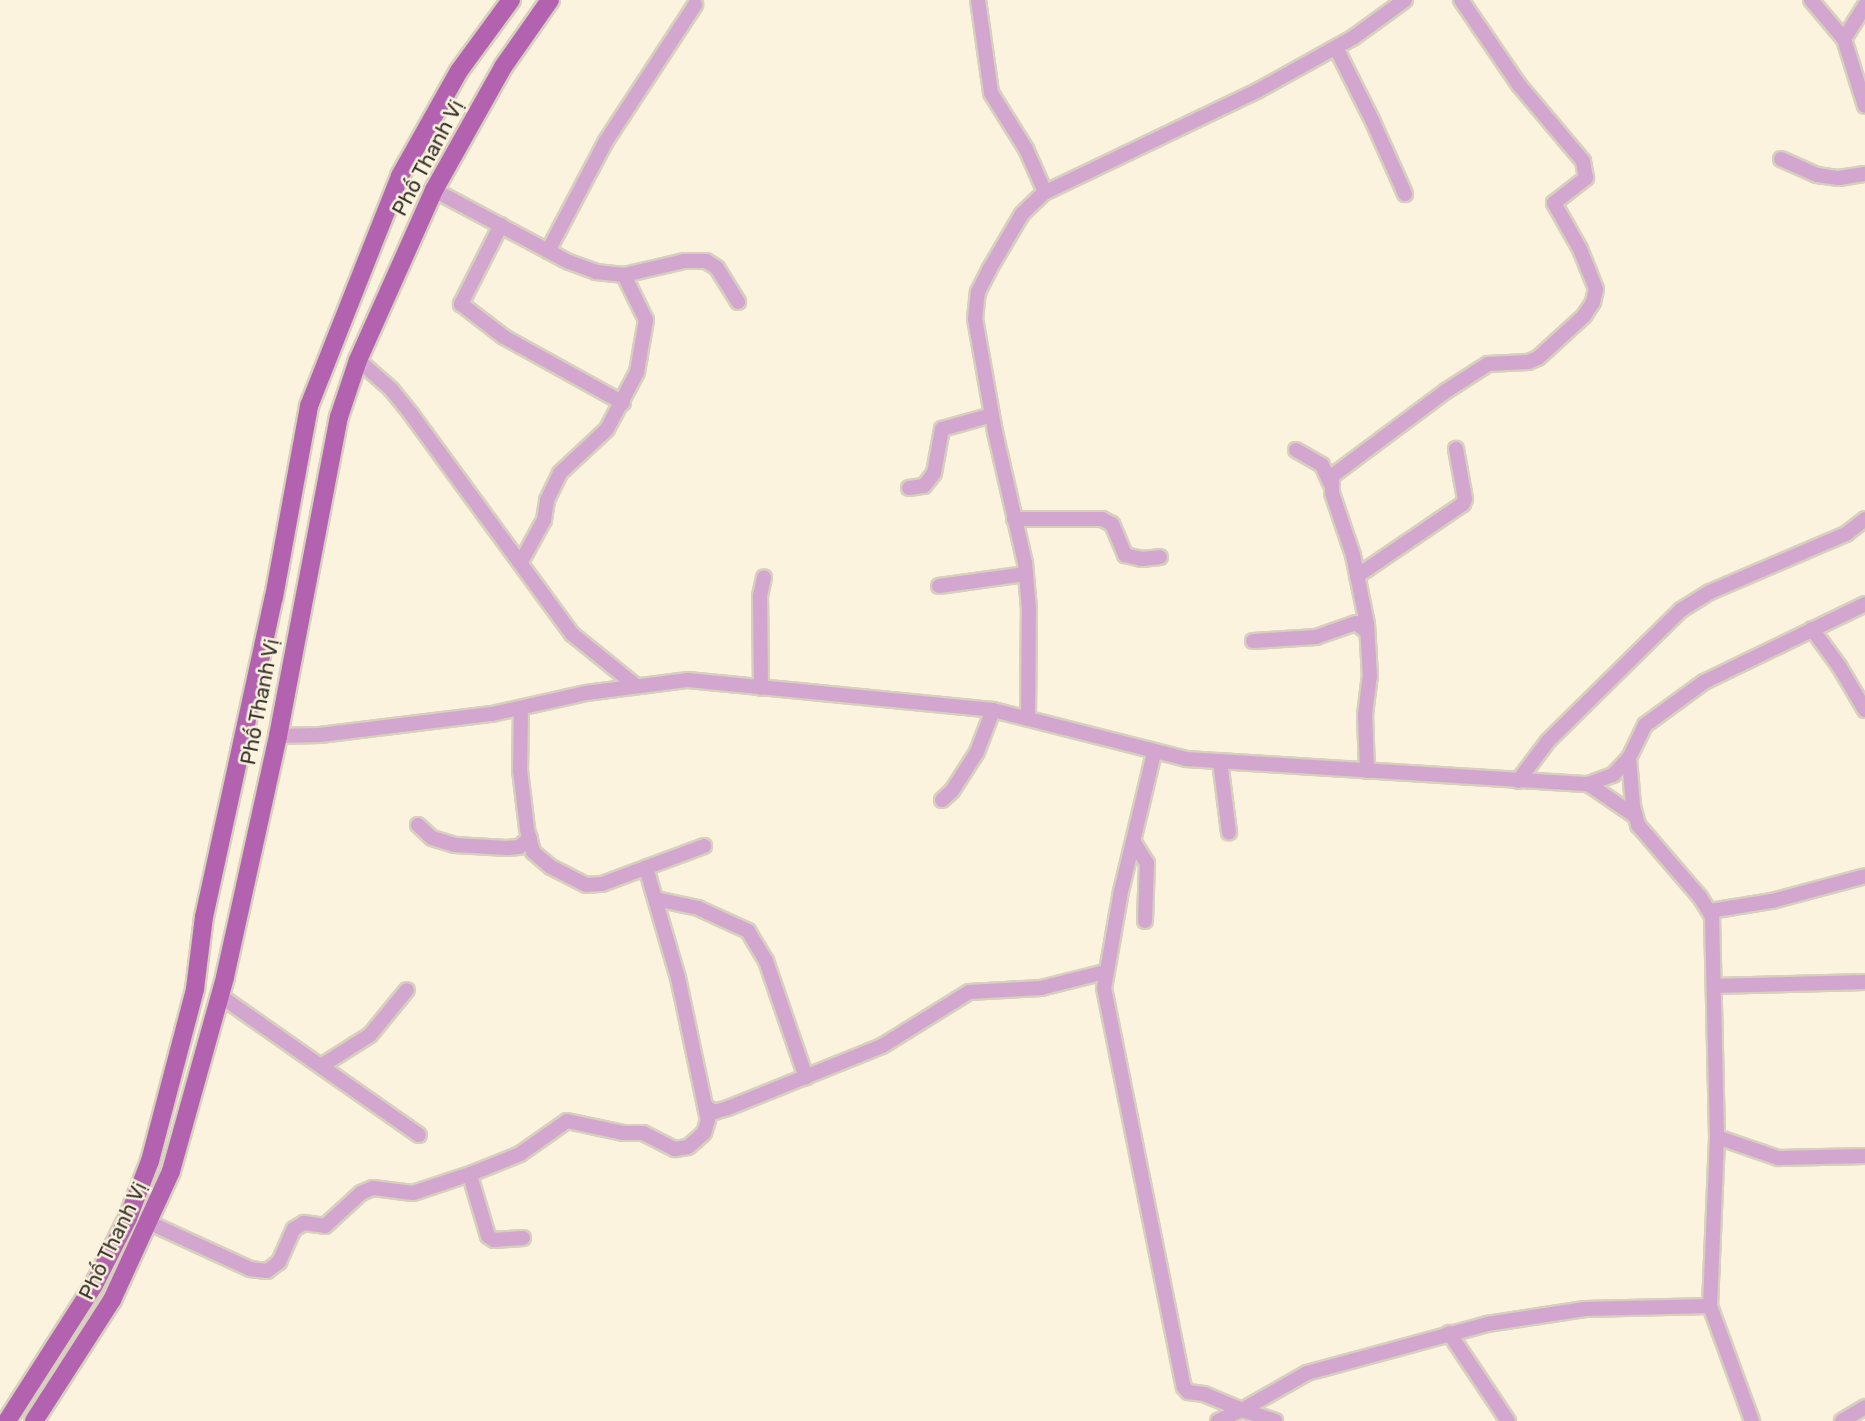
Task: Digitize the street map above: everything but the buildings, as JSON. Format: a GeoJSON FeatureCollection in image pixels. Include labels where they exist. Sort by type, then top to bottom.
{"type":"FeatureCollection","features":[{"type":"Feature","properties":{"kind":"main road","name":"Phố Thanh Vị"},"geometry":{"type":"LineString","coordinates":[[7,1421],[94,1284],[128,1218],[150,1161],[195,989],[204,918],[274,597],[309,406],[400,176],[459,71],[512,0]]}},
{"type":"Feature","properties":{"kind":"main road","name":"Phố Thanh Vị"},"geometry":{"type":"LineString","coordinates":[[34,1421],[113,1300],[150,1223],[171,1171],[219,995],[278,736],[339,417],[358,360],[433,190],[503,67],[550,0]]}},
{"type":"Feature","properties":{"kind":"street"},"geometry":{"type":"LineString","coordinates":[[978,0],[991,93],[1026,149],[1045,192]]}},
{"type":"Feature","properties":{"kind":"street"},"geometry":{"type":"LineString","coordinates":[[1028,718],[1029,609],[1026,574],[992,415],[975,318],[975,303],[989,271],[1022,214],[1045,192],[1257,91],[1335,48],[1405,0]]}},
{"type":"Feature","properties":{"kind":"street"},"geometry":{"type":"LineString","coordinates":[[1330,483],[1332,476],[1341,468],[1446,391],[1488,364],[1520,363],[1538,358],[1584,316],[1593,302],[1596,289],[1590,271],[1554,203],[1586,178],[1583,161],[1519,85],[1461,0]]}},
{"type":"Feature","properties":{"kind":"street"},"geometry":{"type":"LineString","coordinates":[[1811,0],[1844,39],[1865,106]]}},
{"type":"Feature","properties":{"kind":"street"},"geometry":{"type":"LineString","coordinates":[[548,251],[606,141],[695,5]]}},
{"type":"Feature","properties":{"kind":"street"},"geometry":{"type":"LineString","coordinates":[[1844,39],[1865,6]]}},
{"type":"Feature","properties":{"kind":"street"},"geometry":{"type":"LineString","coordinates":[[1335,48],[1373,122],[1405,194]]}},
{"type":"Feature","properties":{"kind":"street"},"geometry":{"type":"LineString","coordinates":[[1781,159],[1817,174],[1839,178],[1865,174]]}},
{"type":"Feature","properties":{"kind":"street"},"geometry":{"type":"LineString","coordinates":[[433,190],[548,251],[596,272],[624,275],[684,261],[706,261],[717,268],[738,302]]}},
{"type":"Feature","properties":{"kind":"street"},"geometry":{"type":"LineString","coordinates":[[501,225],[461,304],[503,337],[623,403]]}},
{"type":"Feature","properties":{"kind":"street"},"geometry":{"type":"LineString","coordinates":[[521,562],[544,520],[547,500],[560,473],[607,429],[637,372],[646,320],[624,275]]}},
{"type":"Feature","properties":{"kind":"street"},"geometry":{"type":"LineString","coordinates":[[358,360],[398,397],[572,635],[635,685]]}},
{"type":"Feature","properties":{"kind":"street"},"geometry":{"type":"LineString","coordinates":[[909,488],[924,486],[934,473],[942,429],[992,415]]}},
{"type":"Feature","properties":{"kind":"street"},"geometry":{"type":"LineString","coordinates":[[1357,576],[1463,504],[1465,499],[1456,449]]}},
{"type":"Feature","properties":{"kind":"street"},"geometry":{"type":"LineString","coordinates":[[1296,450],[1322,465],[1330,483],[1357,576],[1367,632],[1370,677],[1365,715],[1367,771]]}},
{"type":"Feature","properties":{"kind":"street"},"geometry":{"type":"LineString","coordinates":[[1014,519],[1102,519],[1112,524],[1125,555],[1142,559],[1160,556]]}},
{"type":"Feature","properties":{"kind":"street"},"geometry":{"type":"LineString","coordinates":[[1518,781],[1548,741],[1681,610],[1710,592],[1846,534],[1865,519]]}},
{"type":"Feature","properties":{"kind":"street"},"geometry":{"type":"LineString","coordinates":[[939,586],[1026,574]]}},
{"type":"Feature","properties":{"kind":"street"},"geometry":{"type":"LineString","coordinates":[[761,688],[760,596],[764,577]]}},
{"type":"Feature","properties":{"kind":"street"},"geometry":{"type":"LineString","coordinates":[[278,736],[320,735],[521,709],[586,693],[688,680],[993,710],[1154,753],[1220,761],[1518,781],[1588,783],[1613,775],[1629,758],[1639,734],[1653,718],[1704,682],[1865,604]]}},
{"type":"Feature","properties":{"kind":"street"},"geometry":{"type":"LineString","coordinates":[[1253,641],[1316,637],[1356,622],[1367,632]]}},
{"type":"Feature","properties":{"kind":"street"},"geometry":{"type":"LineString","coordinates":[[1812,629],[1839,666],[1865,710]]}},
{"type":"Feature","properties":{"kind":"street"},"geometry":{"type":"LineString","coordinates":[[521,709],[520,770],[530,838],[533,852],[551,867],[586,886],[602,884],[704,846]]}},
{"type":"Feature","properties":{"kind":"street"},"geometry":{"type":"LineString","coordinates":[[942,800],[952,791],[977,752],[993,710]]}},
{"type":"Feature","properties":{"kind":"street"},"geometry":{"type":"LineString","coordinates":[[1154,753],[1105,972],[1104,988],[1110,1027],[1184,1387],[1188,1392],[1204,1394],[1275,1421]]}},
{"type":"Feature","properties":{"kind":"street"},"geometry":{"type":"LineString","coordinates":[[1629,758],[1635,816],[1644,833],[1710,911],[1717,1137],[1710,1306],[1752,1421]]}},
{"type":"Feature","properties":{"kind":"street"},"geometry":{"type":"LineString","coordinates":[[1220,761],[1229,832]]}},
{"type":"Feature","properties":{"kind":"street"},"geometry":{"type":"LineString","coordinates":[[1588,783],[1635,816]]}},
{"type":"Feature","properties":{"kind":"street"},"geometry":{"type":"LineString","coordinates":[[418,825],[432,838],[455,845],[519,847],[530,838]]}},
{"type":"Feature","properties":{"kind":"street"},"geometry":{"type":"LineString","coordinates":[[1133,841],[1147,863],[1145,920]]}},
{"type":"Feature","properties":{"kind":"street"},"geometry":{"type":"LineString","coordinates":[[150,1223],[250,1269],[267,1271],[279,1262],[294,1229],[304,1223],[325,1226],[361,1193],[373,1188],[414,1194],[520,1154],[568,1121],[623,1133],[643,1133],[675,1149],[688,1147],[704,1133],[708,1120],[701,1074],[646,867]]}},
{"type":"Feature","properties":{"kind":"street"},"geometry":{"type":"LineString","coordinates":[[1710,911],[1772,901],[1865,876]]}},
{"type":"Feature","properties":{"kind":"street"},"geometry":{"type":"LineString","coordinates":[[656,899],[709,912],[748,931],[766,961],[806,1077]]}},
{"type":"Feature","properties":{"kind":"street"},"geometry":{"type":"LineString","coordinates":[[705,1106],[714,1112],[727,1108],[882,1046],[969,992],[1041,988],[1105,972]]}},
{"type":"Feature","properties":{"kind":"street"},"geometry":{"type":"LineString","coordinates":[[1714,986],[1865,982]]}},
{"type":"Feature","properties":{"kind":"street"},"geometry":{"type":"LineString","coordinates":[[321,1066],[370,1035],[408,990]]}},
{"type":"Feature","properties":{"kind":"street"},"geometry":{"type":"LineString","coordinates":[[219,995],[419,1135]]}},
{"type":"Feature","properties":{"kind":"street"},"geometry":{"type":"LineString","coordinates":[[1717,1137],[1778,1158],[1865,1156]]}},
{"type":"Feature","properties":{"kind":"street"},"geometry":{"type":"LineString","coordinates":[[474,1173],[471,1179],[488,1236],[494,1240],[523,1238]]}},
{"type":"Feature","properties":{"kind":"street"},"geometry":{"type":"LineString","coordinates":[[1218,1421],[1307,1373],[1487,1324],[1585,1309],[1710,1306]]}},
{"type":"Feature","properties":{"kind":"street"},"geometry":{"type":"LineString","coordinates":[[1449,1334],[1508,1421]]}},
{"type":"Feature","properties":{"kind":"street"},"geometry":{"type":"LineString","coordinates":[[1842,1421],[1865,1407]]}}]}
